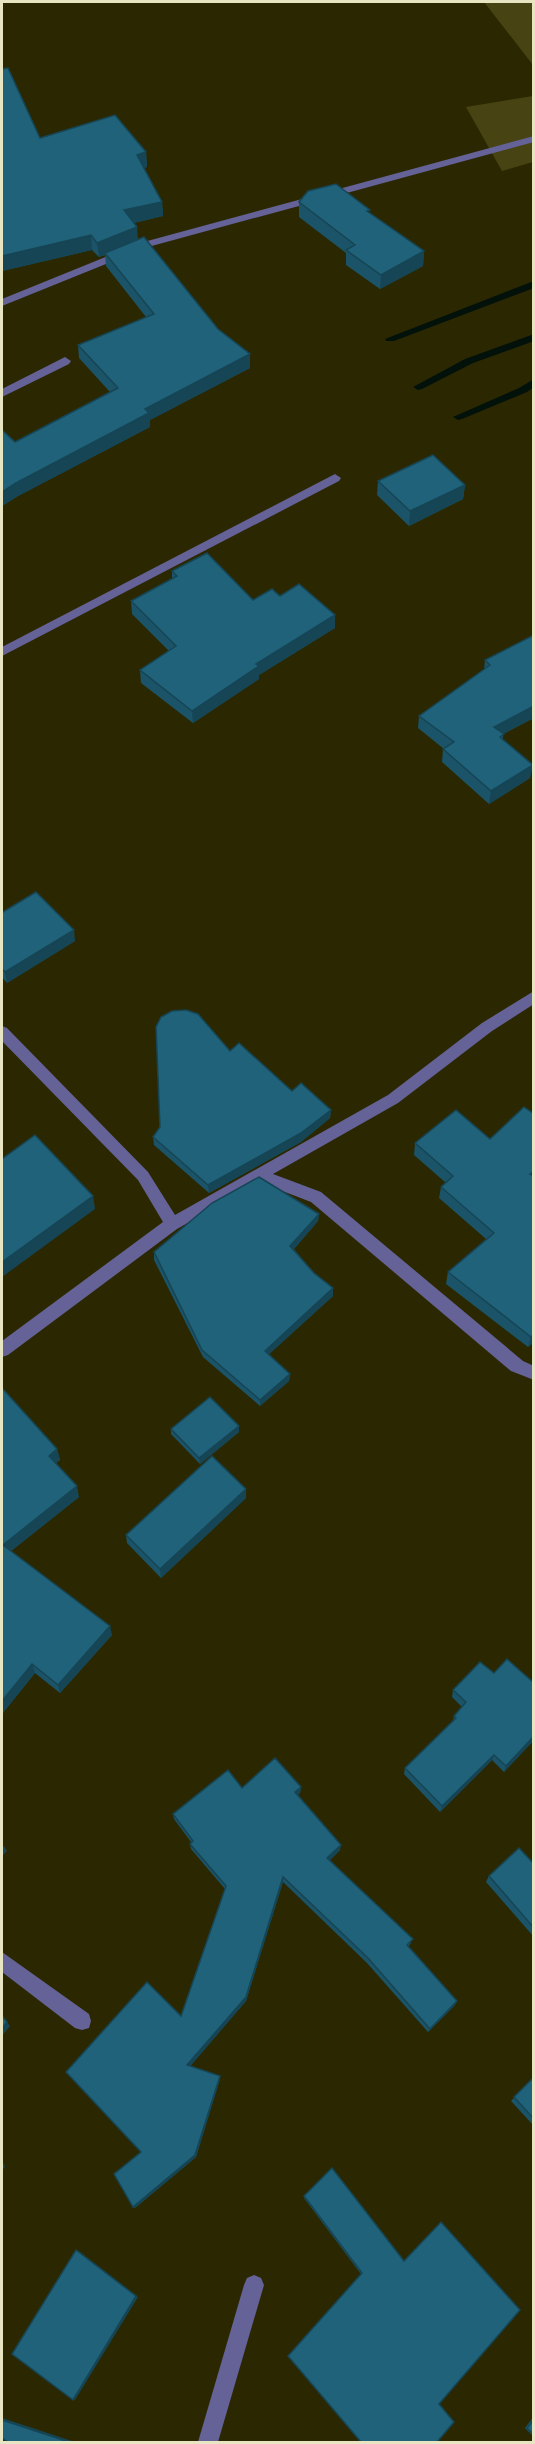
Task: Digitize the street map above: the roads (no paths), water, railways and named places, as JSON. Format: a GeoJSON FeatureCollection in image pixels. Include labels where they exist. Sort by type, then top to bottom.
{"type":"FeatureCollection","features":[{"type":"Feature","properties":{"kind":"street"},"geometry":{"type":"LineString","coordinates":[[2,303],[144,245],[534,139]]}},
{"type":"Feature","properties":{"kind":"street"},"geometry":{"type":"LineString","coordinates":[[2,393],[65,361]]}},
{"type":"Feature","properties":{"kind":"street"},"geometry":{"type":"LineString","coordinates":[[2,652],[335,478]]}},
{"type":"Feature","properties":{"kind":"street"},"geometry":{"type":"LineString","coordinates":[[2,1350],[172,1224],[393,1099],[487,1027],[534,996]]}},
{"type":"Feature","properties":{"kind":"street"},"geometry":{"type":"LineString","coordinates":[[2,1032],[143,1176],[172,1224]]}},
{"type":"Feature","properties":{"kind":"street"},"geometry":{"type":"LineString","coordinates":[[260,1176],[316,1197],[517,1366],[534,1373]]}},
{"type":"Feature","properties":{"kind":"street"},"geometry":{"type":"LineString","coordinates":[[2,1961],[82,2021]]}},
{"type":"Feature","properties":{"kind":"street"},"geometry":{"type":"LineString","coordinates":[[208,2442],[254,2285]]}},
{"type":"Feature","properties":{"kind":"waterway"},"geometry":{"type":"LineString","coordinates":[[390,339],[534,284]]}},
{"type":"Feature","properties":{"kind":"waterway"},"geometry":{"type":"LineString","coordinates":[[418,387],[469,361],[534,337]]}},
{"type":"Feature","properties":{"kind":"waterway"},"geometry":{"type":"LineString","coordinates":[[458,417],[523,390],[534,382]]}}]}
